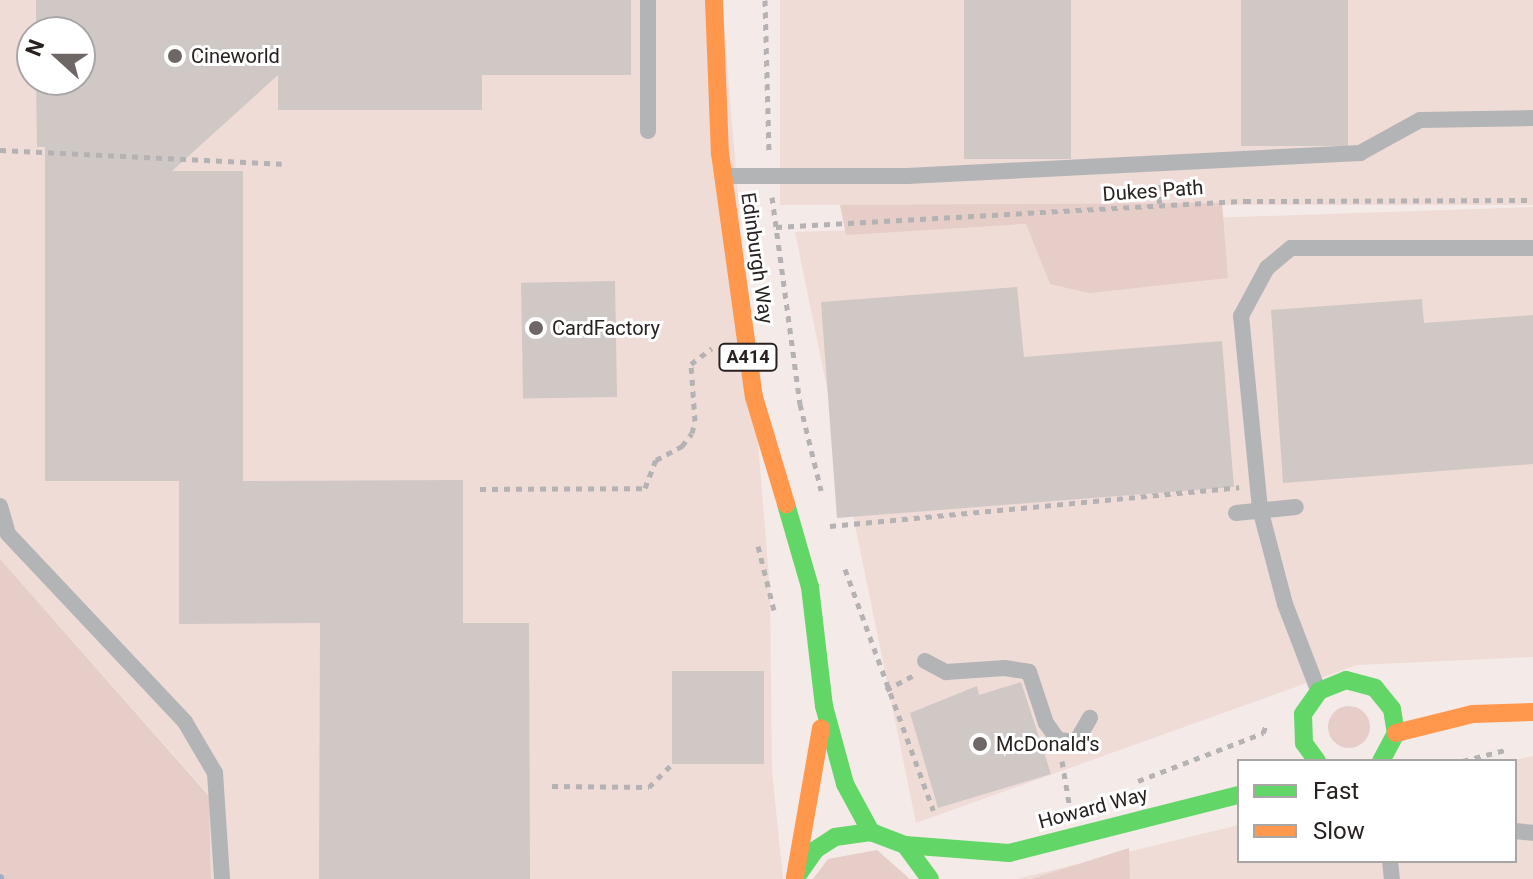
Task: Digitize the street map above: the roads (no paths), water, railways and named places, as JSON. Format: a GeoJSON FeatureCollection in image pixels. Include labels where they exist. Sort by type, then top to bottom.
{"type":"FeatureCollection","features":[{"type":"Feature","properties":{"kind":"main road","name":"Edinburgh Way"},"geometry":{"type":"LineString","coordinates":[[714,0],[723,176],[754,397],[810,587],[824,706],[845,784],[871,832]]}},
{"type":"Feature","properties":{"kind":"main road"},"geometry":{"type":"LineString","coordinates":[[1316,759],[1304,743],[1303,714],[1319,691],[1332,683],[1361,682],[1386,698],[1473,714],[1533,712]]}},
{"type":"Feature","properties":{"kind":"main road"},"geometry":{"type":"LineString","coordinates":[[1382,759],[1396,733],[1386,698]]}},
{"type":"Feature","properties":{"kind":"main road","name":"Edinburgh Way"},"geometry":{"type":"LineString","coordinates":[[795,879],[812,800],[824,706]]}},
{"type":"Feature","properties":{"kind":"main road"},"geometry":{"type":"LineString","coordinates":[[1396,733],[1473,714]]}},
{"type":"Feature","properties":{"kind":"main road"},"geometry":{"type":"LineString","coordinates":[[1282,755],[1304,743]]}},
{"type":"Feature","properties":{"kind":"main road","name":"Howard Way"},"geometry":{"type":"LineString","coordinates":[[1189,805],[1237,779]]}},
{"type":"Feature","properties":{"kind":"main road","name":"Howard Way"},"geometry":{"type":"LineString","coordinates":[[1009,853],[1189,805],[1237,795]]}},
{"type":"Feature","properties":{"kind":"main road"},"geometry":{"type":"LineString","coordinates":[[795,879],[815,850],[835,837],[871,832],[905,845],[1009,853]]}},
{"type":"Feature","properties":{"kind":"main road"},"geometry":{"type":"LineString","coordinates":[[905,845],[930,879]]}},
{"type":"Feature","properties":{"kind":"main road"},"geometry":{"type":"LineString","coordinates":[[987,871],[1009,853]]}},
{"type":"Feature","properties":{"kind":"lane"},"geometry":{"type":"LineString","coordinates":[[648,0],[648,131]]}},
{"type":"Feature","properties":{"kind":"lane"},"geometry":{"type":"LineString","coordinates":[[723,176],[907,176],[1360,153],[1420,120],[1533,118]]}},
{"type":"Feature","properties":{"kind":"lane"},"geometry":{"type":"LineString","coordinates":[[1319,691],[1285,604],[1260,509],[1241,316],[1267,268],[1291,248],[1533,248]]}},
{"type":"Feature","properties":{"kind":"lane"},"geometry":{"type":"LineString","coordinates":[[0,506],[8,534],[185,722],[215,773],[222,879]]}},
{"type":"Feature","properties":{"kind":"lane"},"geometry":{"type":"LineString","coordinates":[[1236,513],[1296,507]]}},
{"type":"Feature","properties":{"kind":"lane"},"geometry":{"type":"LineString","coordinates":[[925,661],[946,672],[1005,668],[1029,672],[1046,723],[1058,740],[1076,742],[1090,718]]}},
{"type":"Feature","properties":{"kind":"place","name":"Cineworld"},"geometry":{"type":"Point","coordinates":[175,56]}},
{"type":"Feature","properties":{"kind":"place","name":"CardFactory"},"geometry":{"type":"Point","coordinates":[536,328]}},
{"type":"Feature","properties":{"kind":"place","name":"McDonald's"},"geometry":{"type":"Point","coordinates":[980,744]}}]}
